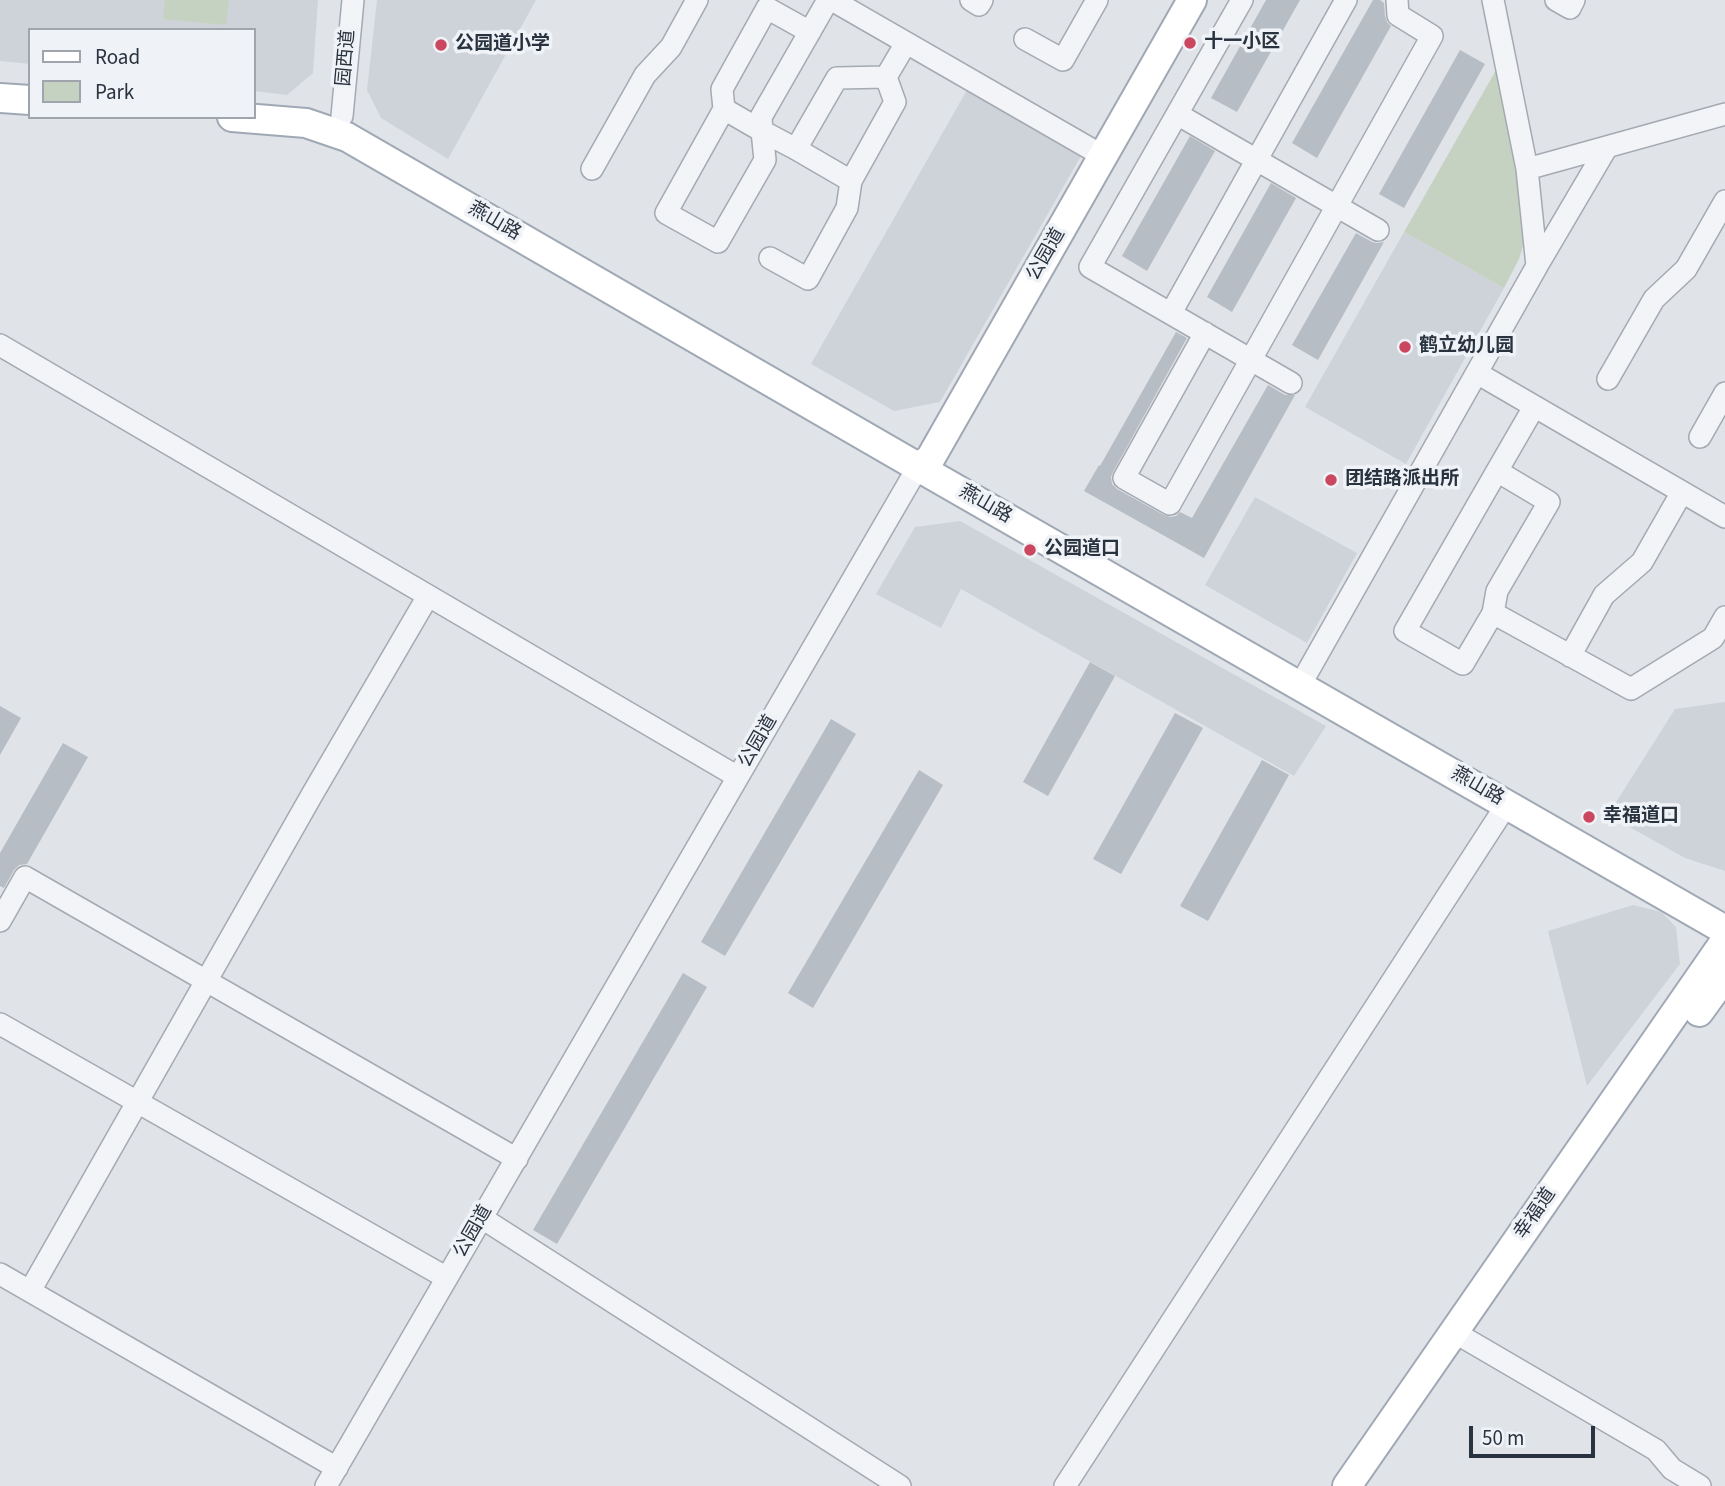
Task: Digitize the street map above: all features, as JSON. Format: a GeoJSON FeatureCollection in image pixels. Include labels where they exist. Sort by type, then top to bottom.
{"type":"FeatureCollection","features":[{"type":"Feature","properties":{"kind":"main road","name":"公园道"},"geometry":{"type":"LineString","coordinates":[[924,463],[1192,0]]}},
{"type":"Feature","properties":{"kind":"main road"},"geometry":{"type":"LineString","coordinates":[[0,84],[28,87]]}},
{"type":"Feature","properties":{"kind":"main road"},"geometry":{"type":"LineString","coordinates":[[0,98],[28,100]]}},
{"type":"Feature","properties":{"kind":"main road","name":"燕山路"},"geometry":{"type":"LineString","coordinates":[[256,106],[309,110],[342,116],[924,463],[1725,930]]}},
{"type":"Feature","properties":{"kind":"main road","name":"燕山路"},"geometry":{"type":"LineString","coordinates":[[253,119],[306,124],[347,137],[924,463],[1307,673],[1725,918]]}},
{"type":"Feature","properties":{"kind":"main road","name":"幸福道"},"geometry":{"type":"LineString","coordinates":[[1348,1486],[1725,942]]}},
{"type":"Feature","properties":{"kind":"main road","name":"幸福道"},"geometry":{"type":"LineString","coordinates":[[1364,1486],[1725,976]]}},
{"type":"Feature","properties":{"kind":"street","name":"园西道"},"geometry":{"type":"LineString","coordinates":[[342,116],[353,0]]}},
{"type":"Feature","properties":{"kind":"street"},"geometry":{"type":"LineString","coordinates":[[592,169],[645,75],[671,47],[697,0]]}},
{"type":"Feature","properties":{"kind":"street"},"geometry":{"type":"LineString","coordinates":[[810,32],[767,8],[722,89],[724,109],[666,213],[718,242],[765,160],[761,117],[830,0],[1103,156]]}},
{"type":"Feature","properties":{"kind":"street"},"geometry":{"type":"LineString","coordinates":[[971,0],[979,5],[982,0]]}},
{"type":"Feature","properties":{"kind":"street"},"geometry":{"type":"LineString","coordinates":[[1025,39],[1063,60],[1097,0]]}},
{"type":"Feature","properties":{"kind":"street"},"geometry":{"type":"LineString","coordinates":[[1242,0],[1090,267],[1291,383]]}},
{"type":"Feature","properties":{"kind":"street"},"geometry":{"type":"LineString","coordinates":[[1171,313],[1346,0]]}},
{"type":"Feature","properties":{"kind":"street"},"geometry":{"type":"LineString","coordinates":[[1205,333],[1124,478],[1170,504],[1432,36],[1398,15],[1397,0]]}},
{"type":"Feature","properties":{"kind":"street"},"geometry":{"type":"LineString","coordinates":[[1493,0],[1527,169],[1537,266]]}},
{"type":"Feature","properties":{"kind":"street"},"geometry":{"type":"LineString","coordinates":[[1556,0],[1570,8],[1574,0]]}},
{"type":"Feature","properties":{"kind":"street"},"geometry":{"type":"LineString","coordinates":[[770,258],[808,279],[847,208],[851,181],[895,103],[887,78],[906,43]]}},
{"type":"Feature","properties":{"kind":"street"},"geometry":{"type":"LineString","coordinates":[[796,149],[837,78],[887,78]]}},
{"type":"Feature","properties":{"kind":"street"},"geometry":{"type":"LineString","coordinates":[[724,109],[851,181]]}},
{"type":"Feature","properties":{"kind":"street"},"geometry":{"type":"LineString","coordinates":[[1177,114],[1378,230]]}},
{"type":"Feature","properties":{"kind":"street"},"geometry":{"type":"LineString","coordinates":[[1527,169],[1725,114]]}},
{"type":"Feature","properties":{"kind":"street"},"geometry":{"type":"LineString","coordinates":[[1307,673],[1607,147]]}},
{"type":"Feature","properties":{"kind":"street"},"geometry":{"type":"LineString","coordinates":[[1608,379],[1654,299],[1686,269],[1725,201]]}},
{"type":"Feature","properties":{"kind":"street"},"geometry":{"type":"LineString","coordinates":[[0,345],[738,777]]}},
{"type":"Feature","properties":{"kind":"street"},"geometry":{"type":"LineString","coordinates":[[1477,373],[1725,517]]}},
{"type":"Feature","properties":{"kind":"street"},"geometry":{"type":"LineString","coordinates":[[1700,438],[1725,393]]}},
{"type":"Feature","properties":{"kind":"street"},"geometry":{"type":"LineString","coordinates":[[1497,471],[1549,502],[1497,591],[1493,613],[1463,664],[1405,631],[1497,471],[1534,407]]}},
{"type":"Feature","properties":{"kind":"street","name":"公园道"},"geometry":{"type":"LineString","coordinates":[[332,1477],[738,777],[924,463]]}},
{"type":"Feature","properties":{"kind":"street"},"geometry":{"type":"LineString","coordinates":[[1570,656],[1604,595],[1643,562],[1682,492]]}},
{"type":"Feature","properties":{"kind":"street"},"geometry":{"type":"LineString","coordinates":[[30,1291],[428,596]]}},
{"type":"Feature","properties":{"kind":"street"},"geometry":{"type":"LineString","coordinates":[[1493,613],[1631,689],[1713,638],[1725,617]]}},
{"type":"Feature","properties":{"kind":"street"},"geometry":{"type":"LineString","coordinates":[[1065,1486],[1507,804]]}},
{"type":"Feature","properties":{"kind":"street"},"geometry":{"type":"LineString","coordinates":[[0,921],[25,877],[517,1159]]}},
{"type":"Feature","properties":{"kind":"street"},"geometry":{"type":"LineString","coordinates":[[0,1024],[447,1278]]}},
{"type":"Feature","properties":{"kind":"street"},"geometry":{"type":"LineString","coordinates":[[482,1218],[900,1486]]}},
{"type":"Feature","properties":{"kind":"street"},"geometry":{"type":"LineString","coordinates":[[0,1274],[332,1477]]}},
{"type":"Feature","properties":{"kind":"street"},"geometry":{"type":"LineString","coordinates":[[1466,1339],[1657,1450],[1672,1469],[1700,1486]]}},
{"type":"Feature","properties":{"kind":"shaded area"},"geometry":{"type":"Polygon","coordinates":[[[0,0],[318,0],[313,73],[287,95],[256,91],[256,28],[28,28],[28,64],[0,61],[0,0]]]}},
{"type":"Feature","properties":{"kind":"shaded area","name":"公园道小学"},"geometry":{"type":"Polygon","coordinates":[[[377,0],[536,0],[448,159],[381,118],[367,90],[377,0]]]}},
{"type":"Feature","properties":{"kind":"shaded area"},"geometry":{"type":"Polygon","coordinates":[[[967,90],[1081,156],[940,402],[894,411],[811,364],[967,90]]]}},
{"type":"Feature","properties":{"kind":"shaded area","name":"鹤立幼儿园"},"geometry":{"type":"Polygon","coordinates":[[[1404,232],[1504,288],[1406,464],[1305,407],[1404,232]]]}},
{"type":"Feature","properties":{"kind":"shaded area"},"geometry":{"type":"Polygon","coordinates":[[[1255,497],[1357,553],[1307,643],[1205,585],[1255,497]]]}},
{"type":"Feature","properties":{"kind":"shaded area"},"geometry":{"type":"Polygon","coordinates":[[[960,521],[1326,726],[1294,776],[961,589],[941,628],[876,594],[915,527],[960,521]]]}},
{"type":"Feature","properties":{"kind":"shaded area"},"geometry":{"type":"Polygon","coordinates":[[[1725,702],[1725,871],[1685,858],[1608,815],[1675,709],[1725,702]]]}},
{"type":"Feature","properties":{"kind":"shaded area"},"geometry":{"type":"Polygon","coordinates":[[[1633,905],[1661,912],[1676,927],[1680,964],[1587,1086],[1548,931],[1633,905]]]}},
{"type":"Feature","properties":{"kind":"green space"},"geometry":{"type":"Polygon","coordinates":[[[165,0],[229,0],[226,25],[163,19],[165,0]]]}},
{"type":"Feature","properties":{"kind":"green space"},"geometry":{"type":"Polygon","coordinates":[[[1500,63],[1527,233],[1519,259],[1504,288],[1404,232],[1500,63]]]}},
{"type":"Feature","properties":{"kind":"building"},"geometry":{"type":"Polygon","coordinates":[[[1266,0],[1300,0],[1237,112],[1211,98],[1266,0]]]}},
{"type":"Feature","properties":{"kind":"building"},"geometry":{"type":"Polygon","coordinates":[[[1373,0],[1384,3],[1385,16],[1391,26],[1317,158],[1292,143],[1373,0]]]}},
{"type":"Feature","properties":{"kind":"building"},"geometry":{"type":"Polygon","coordinates":[[[1460,50],[1485,64],[1404,208],[1379,194],[1460,50]]]}},
{"type":"Feature","properties":{"kind":"building"},"geometry":{"type":"Polygon","coordinates":[[[1190,136],[1215,151],[1147,271],[1122,256],[1190,136]]]}},
{"type":"Feature","properties":{"kind":"building"},"geometry":{"type":"Polygon","coordinates":[[[1271,183],[1296,198],[1232,312],[1207,297],[1271,183]]]}},
{"type":"Feature","properties":{"kind":"building"},"geometry":{"type":"Polygon","coordinates":[[[1356,233],[1372,242],[1384,242],[1318,360],[1292,345],[1356,233]]]}},
{"type":"Feature","properties":{"kind":"building"},"geometry":{"type":"Polygon","coordinates":[[[1176,332],[1187,338],[1111,477],[1112,484],[1117,489],[1164,515],[1171,517],[1180,512],[1192,518],[1268,385],[1285,395],[1295,395],[1204,558],[1084,491],[1176,332]]]}},
{"type":"Feature","properties":{"kind":"building"},"geometry":{"type":"Polygon","coordinates":[[[1090,662],[1115,676],[1048,796],[1023,782],[1090,662]]]}},
{"type":"Feature","properties":{"kind":"building"},"geometry":{"type":"Polygon","coordinates":[[[0,706],[21,718],[0,755],[0,706]]]}},
{"type":"Feature","properties":{"kind":"building"},"geometry":{"type":"Polygon","coordinates":[[[1175,713],[1203,728],[1121,874],[1093,859],[1175,713]]]}},
{"type":"Feature","properties":{"kind":"building"},"geometry":{"type":"Polygon","coordinates":[[[831,719],[856,734],[725,956],[701,942],[831,719]]]}},
{"type":"Feature","properties":{"kind":"building"},"geometry":{"type":"Polygon","coordinates":[[[63,743],[88,757],[27,864],[19,865],[14,870],[4,888],[0,886],[0,853],[63,743]]]}},
{"type":"Feature","properties":{"kind":"building"},"geometry":{"type":"Polygon","coordinates":[[[1262,760],[1289,775],[1208,921],[1180,906],[1262,760]]]}},
{"type":"Feature","properties":{"kind":"building"},"geometry":{"type":"Polygon","coordinates":[[[919,770],[943,785],[813,1008],[788,993],[919,770]]]}},
{"type":"Feature","properties":{"kind":"building"},"geometry":{"type":"Polygon","coordinates":[[[683,973],[707,987],[557,1244],[533,1230],[683,973]]]}},
{"type":"Feature","properties":{"kind":"place","name":"十一小区"},"geometry":{"type":"Point","coordinates":[1190,43]}},
{"type":"Feature","properties":{"kind":"place","name":"公园道小学"},"geometry":{"type":"Point","coordinates":[441,45]}},
{"type":"Feature","properties":{"kind":"place","name":"鹤立幼儿园"},"geometry":{"type":"Point","coordinates":[1405,347]}},
{"type":"Feature","properties":{"kind":"place","name":"团结路派出所"},"geometry":{"type":"Point","coordinates":[1331,480]}},
{"type":"Feature","properties":{"kind":"place","name":"公园道口"},"geometry":{"type":"Point","coordinates":[1030,550]}},
{"type":"Feature","properties":{"kind":"place","name":"幸福道口"},"geometry":{"type":"Point","coordinates":[1589,817]}}]}
